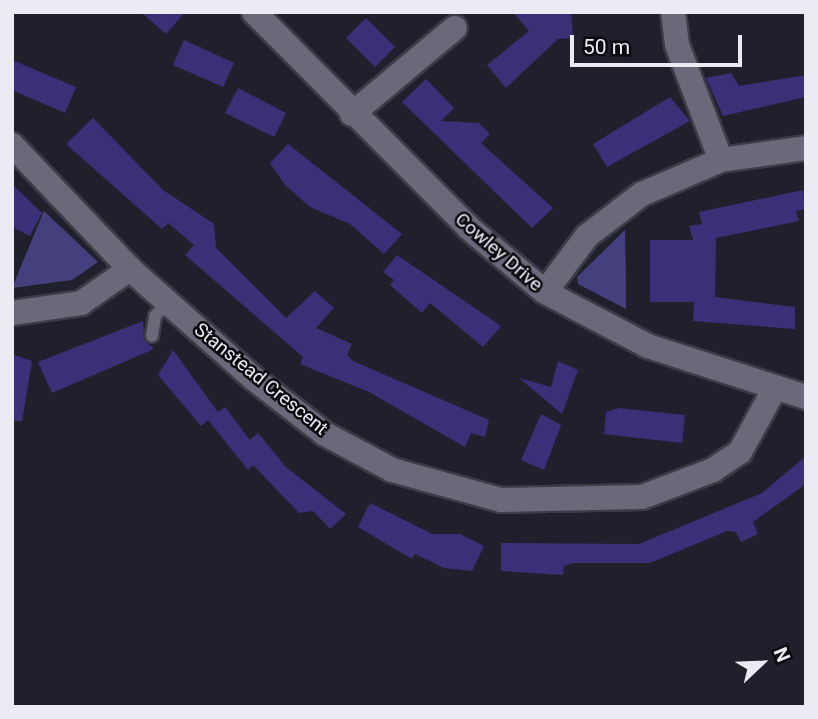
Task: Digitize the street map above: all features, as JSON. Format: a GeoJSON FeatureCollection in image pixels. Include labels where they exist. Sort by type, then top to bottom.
{"type":"FeatureCollection","features":[{"type":"Feature","properties":{"kind":"street","name":"Cowley Drive"},"geometry":{"type":"LineString","coordinates":[[254,12],[352,114],[468,228],[545,292],[648,346],[775,390],[806,397]]}},
{"type":"Feature","properties":{"kind":"street"},"geometry":{"type":"LineString","coordinates":[[673,12],[677,45],[721,160]]}},
{"type":"Feature","properties":{"kind":"street"},"geometry":{"type":"LineString","coordinates":[[352,114],[455,28]]}},
{"type":"Feature","properties":{"kind":"street","name":"Stanstead Crescent"},"geometry":{"type":"LineString","coordinates":[[12,145],[130,269],[168,302],[325,434],[392,470],[501,500],[602,501],[684,483],[740,452],[775,390]]}},
{"type":"Feature","properties":{"kind":"street"},"geometry":{"type":"LineString","coordinates":[[545,292],[569,256],[615,212],[659,185],[721,160],[806,148]]}},
{"type":"Feature","properties":{"kind":"street"},"geometry":{"type":"LineString","coordinates":[[12,313],[81,303],[130,269]]}},
{"type":"Feature","properties":{"kind":"lane"},"geometry":{"type":"LineString","coordinates":[[152,336],[155,316],[168,302]]}},
{"type":"Feature","properties":{"kind":"shaded area"},"geometry":{"type":"Polygon","coordinates":[[[44,211],[98,262],[72,280],[12,288],[44,211]]]}},
{"type":"Feature","properties":{"kind":"shaded area"},"geometry":{"type":"Polygon","coordinates":[[[625,230],[626,309],[578,284],[577,277],[625,230]]]}},
{"type":"Feature","properties":{"kind":"building"},"geometry":{"type":"Polygon","coordinates":[[[141,12],[185,12],[166,34],[141,12]]]}},
{"type":"Feature","properties":{"kind":"building"},"geometry":{"type":"Polygon","coordinates":[[[513,12],[571,12],[573,38],[558,39],[506,88],[487,65],[529,31],[513,12]]]}},
{"type":"Feature","properties":{"kind":"building"},"geometry":{"type":"Polygon","coordinates":[[[366,18],[395,47],[375,67],[346,38],[366,18]]]}},
{"type":"Feature","properties":{"kind":"building"},"geometry":{"type":"Polygon","coordinates":[[[184,40],[234,63],[223,87],[173,65],[184,40]]]}},
{"type":"Feature","properties":{"kind":"building"},"geometry":{"type":"Polygon","coordinates":[[[12,60],[76,87],[65,113],[12,90],[12,60]]]}},
{"type":"Feature","properties":{"kind":"building"},"geometry":{"type":"Polygon","coordinates":[[[731,73],[739,86],[806,75],[806,97],[723,116],[706,78],[731,73]]]}},
{"type":"Feature","properties":{"kind":"building"},"geometry":{"type":"Polygon","coordinates":[[[426,79],[454,108],[441,121],[479,123],[490,134],[481,143],[553,208],[532,228],[402,102],[426,79]]]}},
{"type":"Feature","properties":{"kind":"building"},"geometry":{"type":"Polygon","coordinates":[[[238,88],[286,113],[274,137],[225,113],[238,88]]]}},
{"type":"Feature","properties":{"kind":"building"},"geometry":{"type":"Polygon","coordinates":[[[670,97],[690,121],[607,167],[593,144],[670,97]]]}},
{"type":"Feature","properties":{"kind":"building"},"geometry":{"type":"Polygon","coordinates":[[[93,118],[163,190],[214,224],[216,248],[286,318],[315,291],[334,308],[316,328],[352,344],[347,355],[353,361],[489,420],[485,437],[471,433],[465,447],[369,392],[300,364],[303,357],[185,255],[194,245],[168,223],[162,229],[66,144],[93,118]]]}},
{"type":"Feature","properties":{"kind":"building"},"geometry":{"type":"Polygon","coordinates":[[[288,144],[402,234],[384,254],[350,224],[310,207],[285,185],[270,163],[288,144]]]}},
{"type":"Feature","properties":{"kind":"building"},"geometry":{"type":"Polygon","coordinates":[[[12,184],[42,213],[30,236],[12,227],[12,184]]]}},
{"type":"Feature","properties":{"kind":"building"},"geometry":{"type":"Polygon","coordinates":[[[803,190],[806,209],[796,211],[799,221],[716,238],[715,297],[795,307],[795,329],[693,321],[694,302],[650,302],[650,240],[693,240],[689,226],[702,224],[699,212],[803,190]]]}},
{"type":"Feature","properties":{"kind":"building"},"geometry":{"type":"Polygon","coordinates":[[[397,255],[501,326],[483,347],[430,303],[422,313],[390,285],[394,280],[383,272],[397,255]]]}},
{"type":"Feature","properties":{"kind":"building"},"geometry":{"type":"Polygon","coordinates":[[[143,321],[144,340],[154,349],[52,393],[38,362],[143,321]]]}},
{"type":"Feature","properties":{"kind":"building"},"geometry":{"type":"Polygon","coordinates":[[[173,350],[218,412],[225,407],[250,440],[258,433],[286,467],[346,514],[330,529],[313,511],[299,513],[253,465],[248,470],[208,420],[201,426],[158,375],[173,350]]]}},
{"type":"Feature","properties":{"kind":"building"},"geometry":{"type":"Polygon","coordinates":[[[12,354],[32,361],[22,421],[12,421],[12,354]]]}},
{"type":"Feature","properties":{"kind":"building"},"geometry":{"type":"Polygon","coordinates":[[[558,361],[578,370],[562,414],[519,378],[551,387],[558,361]]]}},
{"type":"Feature","properties":{"kind":"building"},"geometry":{"type":"Polygon","coordinates":[[[618,408],[685,415],[682,443],[604,434],[606,412],[618,408]]]}},
{"type":"Feature","properties":{"kind":"building"},"geometry":{"type":"Polygon","coordinates":[[[541,414],[561,425],[544,470],[521,460],[541,414]]]}},
{"type":"Feature","properties":{"kind":"building"},"geometry":{"type":"Polygon","coordinates":[[[806,456],[806,484],[753,522],[758,534],[741,542],[736,532],[727,531],[650,563],[573,563],[564,566],[563,575],[501,571],[501,543],[639,544],[762,493],[806,456]]]}},
{"type":"Feature","properties":{"kind":"building"},"geometry":{"type":"Polygon","coordinates":[[[370,503],[432,534],[460,534],[484,546],[472,571],[444,568],[415,554],[412,559],[358,527],[370,503]]]}}]}
